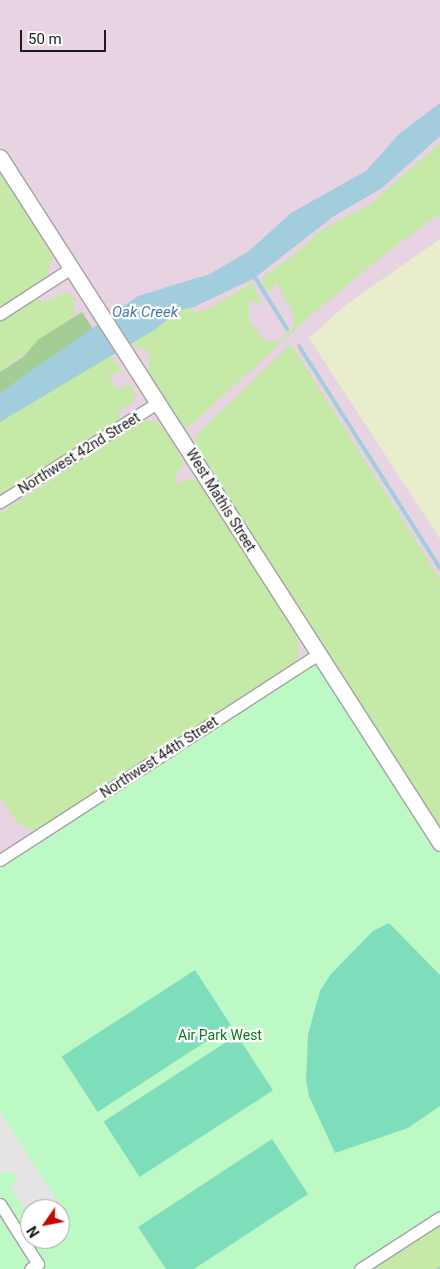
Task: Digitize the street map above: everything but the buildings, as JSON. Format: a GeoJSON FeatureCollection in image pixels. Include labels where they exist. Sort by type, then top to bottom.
{"type":"FeatureCollection","features":[{"type":"Feature","properties":{"kind":"street","name":"West Mathis Street"},"geometry":{"type":"LineString","coordinates":[[0,157],[440,843]]}},
{"type":"Feature","properties":{"kind":"street"},"geometry":{"type":"LineString","coordinates":[[0,314],[71,268]]}},
{"type":"Feature","properties":{"kind":"street","name":"Northwest 42nd Street"},"geometry":{"type":"LineString","coordinates":[[0,502],[157,403]]}},
{"type":"Feature","properties":{"kind":"street","name":"Northwest 44th Street"},"geometry":{"type":"LineString","coordinates":[[0,860],[318,654]]}},
{"type":"Feature","properties":{"kind":"street"},"geometry":{"type":"LineString","coordinates":[[0,1204],[34,1266]]}},
{"type":"Feature","properties":{"kind":"street"},"geometry":{"type":"LineString","coordinates":[[360,1269],[440,1217]]}},
{"type":"Feature","properties":{"kind":"shaded area"},"geometry":{"type":"Polygon","coordinates":[[[0,0],[440,0],[440,860],[0,860],[0,0]]]}},
{"type":"Feature","properties":{"kind":"shaded area"},"geometry":{"type":"Polygon","coordinates":[[[0,1112],[56,1199],[20,1199],[20,1202],[10,1186],[16,1181],[15,1175],[10,1171],[3,1175],[0,1170],[0,1112]]]}},
{"type":"Feature","properties":{"kind":"green space"},"geometry":{"type":"Polygon","coordinates":[[[440,143],[440,214],[387,252],[309,317],[192,424],[187,427],[181,425],[147,374],[150,357],[144,347],[137,348],[132,343],[177,311],[190,308],[196,313],[206,310],[252,283],[263,306],[249,300],[249,320],[264,341],[279,342],[294,326],[293,313],[276,283],[270,291],[263,286],[262,277],[293,256],[320,231],[370,204],[440,143]]]}},
{"type":"Feature","properties":{"kind":"green space"},"geometry":{"type":"Polygon","coordinates":[[[0,173],[53,257],[47,275],[0,309],[0,173]]]}},
{"type":"Feature","properties":{"kind":"green space"},"geometry":{"type":"Polygon","coordinates":[[[440,239],[440,539],[309,338],[347,304],[440,239]]]}},
{"type":"Feature","properties":{"kind":"green space"},"geometry":{"type":"Polygon","coordinates":[[[66,292],[76,300],[73,303],[75,315],[0,372],[0,323],[39,298],[43,303],[66,292]]]}},
{"type":"Feature","properties":{"kind":"green space"},"geometry":{"type":"Polygon","coordinates":[[[82,312],[93,329],[0,393],[0,372],[23,357],[39,339],[82,312]]]}},
{"type":"Feature","properties":{"kind":"green space"},"geometry":{"type":"Polygon","coordinates":[[[291,344],[440,579],[440,833],[195,448],[195,438],[201,430],[291,344]]]}},
{"type":"Feature","properties":{"kind":"green space"},"geometry":{"type":"Polygon","coordinates":[[[110,355],[121,370],[109,378],[116,389],[129,384],[136,395],[132,403],[117,413],[120,419],[0,497],[0,422],[110,355]]]}},
{"type":"Feature","properties":{"kind":"green space"},"geometry":{"type":"Polygon","coordinates":[[[144,420],[156,421],[166,432],[184,463],[174,477],[178,483],[190,479],[200,483],[297,636],[299,652],[296,660],[275,676],[38,829],[28,829],[16,821],[0,797],[0,513],[144,420]]]}},
{"type":"Feature","properties":{"kind":"green space","name":"Air Park West"},"geometry":{"type":"Polygon","coordinates":[[[318,654],[440,843],[440,1217],[360,1269],[0,1269],[0,860],[318,654]]]}},
{"type":"Feature","properties":{"kind":"green space"},"geometry":{"type":"Polygon","coordinates":[[[389,923],[440,975],[440,1106],[408,1128],[335,1153],[309,1096],[306,1080],[308,1034],[320,991],[331,974],[373,931],[389,923]]]}},
{"type":"Feature","properties":{"kind":"green space"},"geometry":{"type":"Polygon","coordinates":[[[195,970],[231,1025],[98,1112],[62,1057],[195,970]]]}},
{"type":"Feature","properties":{"kind":"green space"},"geometry":{"type":"Polygon","coordinates":[[[237,1035],[273,1090],[140,1177],[104,1122],[237,1035]]]}},
{"type":"Feature","properties":{"kind":"green space"},"geometry":{"type":"Polygon","coordinates":[[[272,1139],[308,1194],[194,1269],[166,1269],[138,1227],[272,1139]]]}},
{"type":"Feature","properties":{"kind":"green space"},"geometry":{"type":"Polygon","coordinates":[[[440,1226],[440,1269],[373,1269],[440,1226]]]}},
{"type":"Feature","properties":{"kind":"water","name":"Oak Creek"},"geometry":{"type":"Polygon","coordinates":[[[440,103],[440,136],[382,188],[334,216],[253,279],[194,307],[177,311],[156,329],[0,422],[0,393],[138,296],[210,274],[249,251],[291,213],[366,171],[399,134],[440,103]]]}},
{"type":"Feature","properties":{"kind":"waterway"},"geometry":{"type":"LineString","coordinates":[[253,274],[287,329]]}},
{"type":"Feature","properties":{"kind":"waterway"},"geometry":{"type":"LineString","coordinates":[[299,346],[440,568]]}}]}
